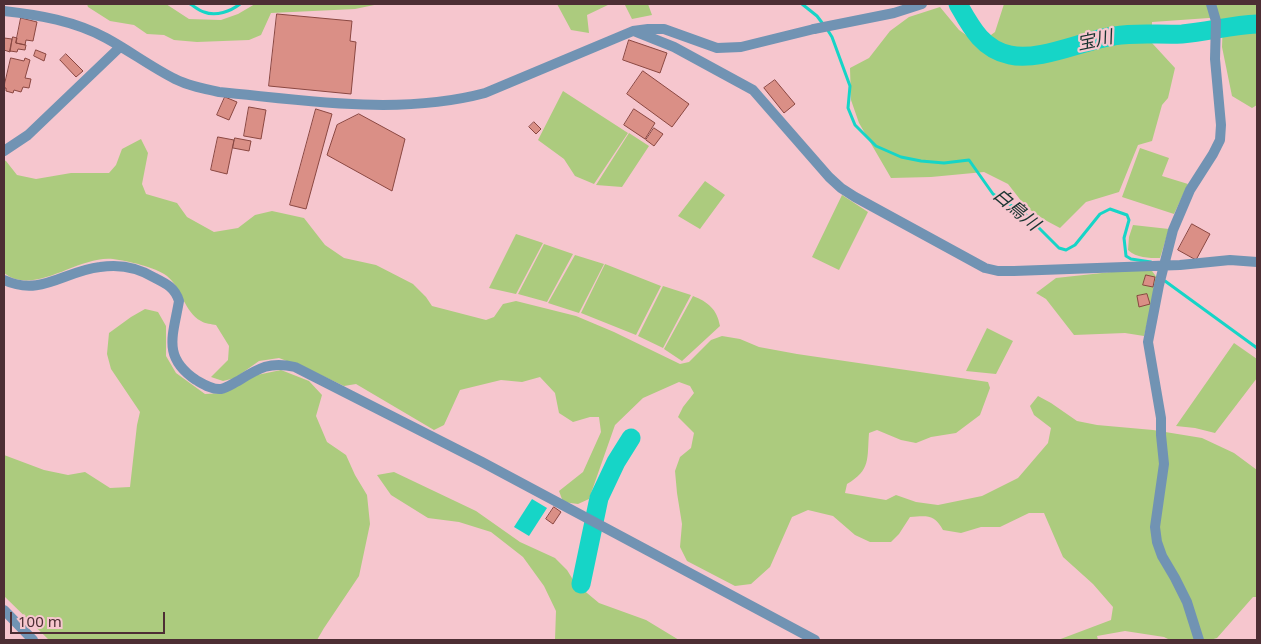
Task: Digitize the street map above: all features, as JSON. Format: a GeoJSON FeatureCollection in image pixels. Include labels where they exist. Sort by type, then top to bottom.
{"type":"FeatureCollection","features":[{"type":"Feature","properties":{"kind":"street"},"geometry":{"type":"LineString","coordinates":[[4,11],[40,16],[89,30],[176,80],[199,88],[219,92],[362,105],[463,98],[484,93],[633,31],[648,28],[664,29],[707,45],[730,48],[742,47],[828,25],[894,13],[922,4]]}},
{"type":"Feature","properties":{"kind":"street"},"geometry":{"type":"LineString","coordinates":[[1200,640],[1187,602],[1162,556],[1157,542],[1155,527],[1164,464],[1161,418],[1148,342],[1173,230],[1190,190],[1214,154],[1220,140],[1221,125],[1215,59],[1216,21],[1211,4]]}},
{"type":"Feature","properties":{"kind":"street"},"geometry":{"type":"LineString","coordinates":[[633,31],[674,47],[753,90],[829,177],[841,188],[985,268],[998,271],[1014,271],[1164,266],[1230,260],[1257,262]]}},
{"type":"Feature","properties":{"kind":"street"},"geometry":{"type":"LineString","coordinates":[[4,151],[35,129],[120,47]]}},
{"type":"Feature","properties":{"kind":"street"},"geometry":{"type":"LineString","coordinates":[[4,280],[20,286],[37,286],[98,267],[117,266],[139,270],[170,286],[176,294],[179,301],[172,348],[176,360],[184,371],[205,386],[218,389],[226,387],[262,367],[283,364],[295,367],[456,448],[816,640]]}},
{"type":"Feature","properties":{"kind":"street"},"geometry":{"type":"LineString","coordinates":[[4,610],[33,640]]}},
{"type":"Feature","properties":{"kind":"green space"},"geometry":{"type":"Polygon","coordinates":[[[87,4],[166,4],[189,19],[221,20],[238,14],[255,4],[379,4],[355,9],[271,13],[261,35],[249,40],[197,42],[174,40],[164,35],[147,34],[134,25],[110,21],[88,7],[87,4]]]}},
{"type":"Feature","properties":{"kind":"green space"},"geometry":{"type":"Polygon","coordinates":[[[557,4],[610,4],[587,15],[589,33],[571,30],[557,4]]]}},
{"type":"Feature","properties":{"kind":"green space"},"geometry":{"type":"Polygon","coordinates":[[[622,4],[648,4],[652,15],[632,19],[625,5],[622,4]]]}},
{"type":"Feature","properties":{"kind":"green space"},"geometry":{"type":"Polygon","coordinates":[[[1004,4],[1257,4],[1257,105],[1252,108],[1232,96],[1222,47],[1223,20],[1209,18],[1152,22],[1152,43],[1175,68],[1168,98],[1162,105],[1152,141],[1138,145],[1119,192],[1086,202],[1060,228],[1026,207],[1008,184],[984,172],[931,177],[891,178],[859,123],[851,100],[850,68],[869,58],[890,31],[909,17],[940,7],[959,30],[979,44],[995,32],[1004,4]]]}},
{"type":"Feature","properties":{"kind":"green space"},"geometry":{"type":"Polygon","coordinates":[[[563,91],[628,133],[594,184],[575,176],[564,159],[538,140],[563,91]]]}},
{"type":"Feature","properties":{"kind":"green space"},"geometry":{"type":"Polygon","coordinates":[[[629,133],[649,146],[622,187],[596,185],[629,133]]]}},
{"type":"Feature","properties":{"kind":"green space"},"geometry":{"type":"Polygon","coordinates":[[[141,139],[148,153],[142,184],[146,194],[177,203],[187,217],[214,232],[238,228],[255,215],[272,211],[304,218],[325,245],[344,258],[376,265],[413,284],[432,306],[486,320],[494,317],[503,304],[516,301],[576,316],[680,364],[689,362],[711,340],[722,336],[740,339],[759,347],[797,354],[988,382],[990,388],[980,415],[956,433],[931,437],[916,443],[901,440],[877,430],[869,433],[864,469],[855,479],[847,484],[845,493],[886,500],[896,495],[916,502],[938,505],[982,496],[1018,478],[1048,443],[1051,428],[1034,415],[1030,406],[1038,396],[1077,421],[1202,438],[1234,453],[1257,470],[1257,597],[1253,597],[1217,638],[1210,640],[1170,640],[1164,637],[1125,631],[1097,636],[1098,640],[1058,640],[1111,620],[1113,607],[1093,584],[1063,557],[1044,513],[1029,513],[1000,527],[981,527],[961,533],[943,530],[930,517],[910,517],[899,534],[891,542],[870,542],[855,535],[833,516],[808,510],[792,517],[770,567],[751,584],[735,586],[687,561],[680,547],[682,524],[675,471],[680,457],[691,448],[694,433],[678,417],[694,393],[690,386],[679,382],[643,398],[615,425],[589,499],[578,504],[563,502],[559,491],[583,472],[601,432],[599,417],[590,417],[573,422],[559,413],[555,393],[540,377],[522,382],[501,380],[460,390],[444,425],[434,430],[356,384],[344,386],[279,358],[259,361],[235,378],[223,381],[211,377],[228,360],[229,346],[216,325],[204,323],[195,317],[172,281],[162,273],[126,261],[100,259],[43,278],[16,279],[4,273],[4,160],[17,175],[36,179],[71,173],[109,173],[116,165],[122,149],[141,139]]]}},
{"type":"Feature","properties":{"kind":"green space"},"geometry":{"type":"Polygon","coordinates":[[[1140,148],[1169,158],[1162,176],[1188,184],[1174,214],[1122,197],[1140,148]]]}},
{"type":"Feature","properties":{"kind":"green space"},"geometry":{"type":"Polygon","coordinates":[[[705,181],[725,195],[700,229],[678,216],[705,181]]]}},
{"type":"Feature","properties":{"kind":"green space"},"geometry":{"type":"Polygon","coordinates":[[[842,195],[868,212],[839,270],[812,257],[842,195]]]}},
{"type":"Feature","properties":{"kind":"green space"},"geometry":{"type":"Polygon","coordinates":[[[1133,225],[1169,229],[1160,258],[1139,256],[1128,250],[1129,237],[1133,225]]]}},
{"type":"Feature","properties":{"kind":"green space"},"geometry":{"type":"Polygon","coordinates":[[[516,234],[543,243],[516,294],[489,288],[516,234]]]}},
{"type":"Feature","properties":{"kind":"green space"},"geometry":{"type":"Polygon","coordinates":[[[544,244],[573,254],[547,302],[518,294],[544,244]]]}},
{"type":"Feature","properties":{"kind":"green space"},"geometry":{"type":"Polygon","coordinates":[[[575,255],[604,264],[579,313],[548,303],[575,255]]]}},
{"type":"Feature","properties":{"kind":"green space"},"geometry":{"type":"Polygon","coordinates":[[[605,264],[661,286],[636,335],[581,313],[605,264]]]}},
{"type":"Feature","properties":{"kind":"green space"},"geometry":{"type":"Polygon","coordinates":[[[1139,269],[1152,271],[1158,279],[1144,336],[1125,333],[1074,335],[1046,299],[1036,293],[1056,278],[1139,269]]]}},
{"type":"Feature","properties":{"kind":"green space"},"geometry":{"type":"Polygon","coordinates":[[[663,286],[691,295],[663,348],[638,336],[663,286]]]}},
{"type":"Feature","properties":{"kind":"green space"},"geometry":{"type":"Polygon","coordinates":[[[693,296],[711,307],[717,315],[720,326],[682,361],[664,349],[693,296]]]}},
{"type":"Feature","properties":{"kind":"green space"},"geometry":{"type":"Polygon","coordinates":[[[145,309],[158,312],[166,326],[166,356],[176,373],[205,394],[224,393],[257,375],[281,370],[309,381],[322,395],[316,416],[327,442],[346,455],[367,495],[370,524],[359,576],[317,640],[49,640],[4,596],[4,455],[44,470],[68,475],[85,472],[110,488],[130,487],[140,412],[111,369],[107,354],[109,333],[145,309]]]}},
{"type":"Feature","properties":{"kind":"green space"},"geometry":{"type":"Polygon","coordinates":[[[987,328],[1013,341],[996,374],[966,371],[987,328]]]}},
{"type":"Feature","properties":{"kind":"green space"},"geometry":{"type":"Polygon","coordinates":[[[1234,343],[1257,359],[1257,378],[1215,433],[1176,426],[1234,343]]]}},
{"type":"Feature","properties":{"kind":"green space"},"geometry":{"type":"Polygon","coordinates":[[[394,472],[476,511],[520,542],[555,558],[567,570],[575,583],[599,603],[646,620],[679,640],[555,640],[556,611],[544,586],[523,557],[491,532],[459,522],[428,518],[391,495],[377,475],[394,472]]]}},
{"type":"Feature","properties":{"kind":"water"},"geometry":{"type":"Polygon","coordinates":[[[532,499],[547,508],[529,536],[514,527],[532,499]]]}},
{"type":"Feature","properties":{"kind":"building"},"geometry":{"type":"Polygon","coordinates":[[[277,14],[352,21],[350,41],[356,42],[351,94],[269,86],[277,14]]]}},
{"type":"Feature","properties":{"kind":"building"},"geometry":{"type":"Polygon","coordinates":[[[21,18],[37,22],[33,41],[26,40],[25,45],[16,43],[21,18]]]}},
{"type":"Feature","properties":{"kind":"building"},"geometry":{"type":"Polygon","coordinates":[[[13,37],[17,38],[16,43],[26,45],[25,50],[10,51],[13,37]]]}},
{"type":"Feature","properties":{"kind":"building"},"geometry":{"type":"Polygon","coordinates":[[[4,38],[12,39],[10,52],[4,50],[4,38]]]}},
{"type":"Feature","properties":{"kind":"building"},"geometry":{"type":"Polygon","coordinates":[[[629,40],[667,53],[660,73],[623,60],[629,40]]]}},
{"type":"Feature","properties":{"kind":"building"},"geometry":{"type":"Polygon","coordinates":[[[36,50],[46,54],[44,61],[34,56],[36,50]]]}},
{"type":"Feature","properties":{"kind":"building"},"geometry":{"type":"Polygon","coordinates":[[[66,54],[83,71],[76,77],[60,60],[66,54]]]}},
{"type":"Feature","properties":{"kind":"building"},"geometry":{"type":"Polygon","coordinates":[[[11,58],[24,61],[25,58],[30,60],[25,78],[31,79],[29,88],[23,87],[21,92],[14,90],[13,93],[6,91],[6,88],[4,88],[11,58]]]}},
{"type":"Feature","properties":{"kind":"building"},"geometry":{"type":"Polygon","coordinates":[[[643,71],[689,104],[672,127],[627,94],[643,71]]]}},
{"type":"Feature","properties":{"kind":"building"},"geometry":{"type":"Polygon","coordinates":[[[775,80],[795,104],[784,113],[764,88],[775,80]]]}},
{"type":"Feature","properties":{"kind":"building"},"geometry":{"type":"Polygon","coordinates":[[[225,97],[237,102],[229,120],[217,115],[225,97]]]}},
{"type":"Feature","properties":{"kind":"building"},"geometry":{"type":"Polygon","coordinates":[[[249,107],[266,110],[261,139],[244,136],[249,107]]]}},
{"type":"Feature","properties":{"kind":"building"},"geometry":{"type":"Polygon","coordinates":[[[316,109],[332,114],[306,209],[290,205],[316,109]]]}},
{"type":"Feature","properties":{"kind":"building"},"geometry":{"type":"Polygon","coordinates":[[[634,109],[655,123],[645,139],[624,125],[634,109]]]}},
{"type":"Feature","properties":{"kind":"building"},"geometry":{"type":"Polygon","coordinates":[[[359,114],[405,139],[392,191],[327,155],[337,125],[359,114]]]}},
{"type":"Feature","properties":{"kind":"building"},"geometry":{"type":"Polygon","coordinates":[[[534,122],[541,129],[536,134],[529,127],[534,122]]]}},
{"type":"Feature","properties":{"kind":"building"},"geometry":{"type":"Polygon","coordinates":[[[654,128],[663,134],[654,146],[646,140],[654,128]]]}},
{"type":"Feature","properties":{"kind":"building"},"geometry":{"type":"Polygon","coordinates":[[[218,137],[234,140],[227,174],[211,170],[218,137]]]}},
{"type":"Feature","properties":{"kind":"building"},"geometry":{"type":"Polygon","coordinates":[[[235,138],[251,141],[249,151],[233,148],[235,138]]]}},
{"type":"Feature","properties":{"kind":"building"},"geometry":{"type":"Polygon","coordinates":[[[1192,224],[1210,234],[1196,260],[1178,250],[1192,224]]]}},
{"type":"Feature","properties":{"kind":"building"},"geometry":{"type":"Polygon","coordinates":[[[1146,275],[1155,277],[1153,287],[1143,285],[1146,275]]]}},
{"type":"Feature","properties":{"kind":"building"},"geometry":{"type":"Polygon","coordinates":[[[1147,294],[1150,304],[1139,307],[1137,296],[1147,294]]]}},
{"type":"Feature","properties":{"kind":"building"},"geometry":{"type":"Polygon","coordinates":[[[554,507],[561,512],[553,524],[546,519],[554,507]]]}},
{"type":"Feature","properties":{"kind":"waterway","name":"宝川"},"geometry":{"type":"LineString","coordinates":[[190,4],[202,11],[213,14],[228,11],[240,4]]}},
{"type":"Feature","properties":{"kind":"waterway","name":"白鳥川"},"geometry":{"type":"LineString","coordinates":[[802,4],[817,16],[823,24]]}},
{"type":"Feature","properties":{"kind":"waterway","name":"宝川"},"geometry":{"type":"LineString","coordinates":[[958,4],[978,36],[992,48],[1010,55],[1022,56],[1034,56],[1102,38],[1123,35],[1182,34],[1257,24]]}},
{"type":"Feature","properties":{"kind":"waterway","name":"白鳥川"},"geometry":{"type":"LineString","coordinates":[[827,29],[832,37],[850,86],[848,108],[855,125],[876,146],[901,157],[921,161],[944,163],[969,160],[993,194],[1025,214],[1059,248],[1066,250],[1075,245],[1100,214],[1110,209],[1127,215],[1129,220],[1124,238],[1126,256],[1131,259],[1151,262]]}},
{"type":"Feature","properties":{"kind":"waterway","name":"白鳥川"},"geometry":{"type":"LineString","coordinates":[[1165,281],[1257,348]]}},
{"type":"Feature","properties":{"kind":"waterway"},"geometry":{"type":"LineString","coordinates":[[581,584],[599,498],[616,462],[631,438]]}}]}
